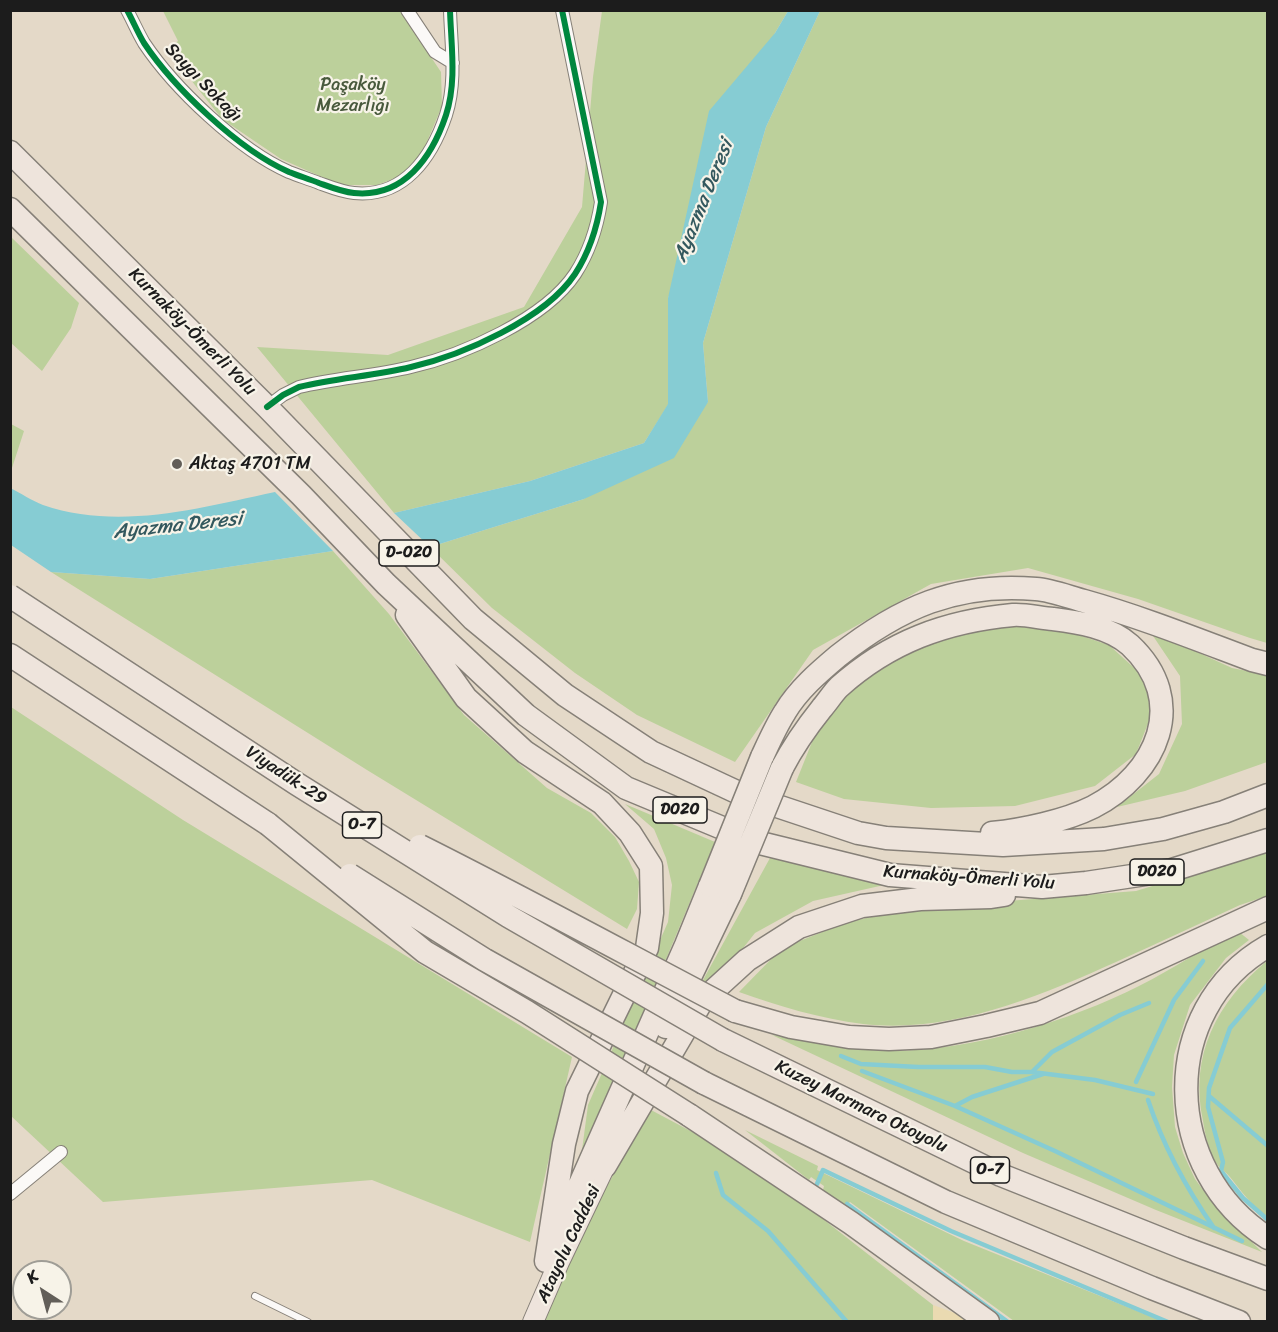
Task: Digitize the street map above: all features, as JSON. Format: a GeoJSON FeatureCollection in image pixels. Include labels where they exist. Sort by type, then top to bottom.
{"type":"FeatureCollection","features":[{"type":"Feature","properties":{"kind":"highway","name":"Kurnaköy-Ömerli Yolu"},"geometry":{"type":"LineString","coordinates":[[10,152],[267,406],[473,619],[565,695],[651,752],[741,794],[858,833],[886,838],[1002,845],[1104,839],[1173,826],[1224,812],[1268,795]]}},
{"type":"Feature","properties":{"kind":"highway","name":"Kurnaköy-Ömerli Yolu"},"geometry":{"type":"LineString","coordinates":[[10,209],[301,495],[386,584],[526,715],[627,788],[756,842],[890,875],[1042,887],[1086,883],[1172,870],[1268,840]]}},
{"type":"Feature","properties":{"kind":"highway"},"geometry":{"type":"LineString","coordinates":[[386,584],[416,630],[466,698],[525,752],[602,803],[630,833],[651,866],[652,913],[647,948],[578,1091],[564,1144],[558,1198],[546,1261]]}},
{"type":"Feature","properties":{"kind":"highway"},"geometry":{"type":"LineString","coordinates":[[546,1261],[686,945],[720,890],[762,757],[785,711],[814,677],[885,622],[922,603],[964,592],[1001,588],[1038,589],[1129,614],[1268,664]]}},
{"type":"Feature","properties":{"kind":"highway","name":"Viyadük-29"},"geometry":{"type":"LineString","coordinates":[[10,596],[297,784],[508,916],[723,1040]]}},
{"type":"Feature","properties":{"kind":"highway"},"geometry":{"type":"LineString","coordinates":[[605,1166],[617,1130],[720,890],[797,739],[838,687],[887,651],[938,628],[1014,615],[1074,622],[1106,631],[1129,644],[1146,665],[1158,689],[1162,709],[1161,731],[1138,771],[1116,792],[1092,808],[1042,825],[994,833],[886,838]]}},
{"type":"Feature","properties":{"kind":"highway"},"geometry":{"type":"LineString","coordinates":[[10,655],[268,824],[485,960],[704,1083],[946,1202],[1131,1280],[1239,1322]]}},
{"type":"Feature","properties":{"kind":"highway"},"geometry":{"type":"LineString","coordinates":[[297,784],[532,902],[608,945],[735,1011],[791,1027],[849,1037],[889,1039],[931,1037],[1040,1013],[1268,908]]}},
{"type":"Feature","properties":{"kind":"highway"},"geometry":{"type":"LineString","coordinates":[[268,824],[425,952],[527,1012],[689,1115],[851,1222],[988,1322]]}},
{"type":"Feature","properties":{"kind":"highway"},"geometry":{"type":"LineString","coordinates":[[605,1166],[702,1001],[747,960],[799,927],[862,906],[920,899],[991,897],[1042,887]]}},
{"type":"Feature","properties":{"kind":"highway"},"geometry":{"type":"LineString","coordinates":[[1268,946],[1254,954],[1226,979],[1205,1009],[1186,1062],[1186,1110],[1193,1140],[1204,1169],[1226,1201],[1254,1229],[1268,1238]]}},
{"type":"Feature","properties":{"kind":"highway","name":"Kuzey Marmara Otoyolu"},"geometry":{"type":"LineString","coordinates":[[723,1040],[1001,1175],[1268,1279]]}},
{"type":"Feature","properties":{"kind":"main road","name":"Atayolu Caddesi"},"geometry":{"type":"LineString","coordinates":[[533,1322],[605,1166]]}},
{"type":"Feature","properties":{"kind":"main road","name":"Atayolu Caddesi"},"geometry":{"type":"LineString","coordinates":[[520,1322],[546,1261]]}},
{"type":"Feature","properties":{"kind":"street","name":"Saygı Sokağı"},"geometry":{"type":"LineString","coordinates":[[127,10],[144,43],[169,74],[225,129],[288,171],[352,193],[380,191],[394,186],[421,165],[431,151],[446,113],[451,91],[453,63],[450,10]]}},
{"type":"Feature","properties":{"kind":"street"},"geometry":{"type":"LineString","coordinates":[[407,10],[435,52],[453,63]]}},
{"type":"Feature","properties":{"kind":"street"},"geometry":{"type":"LineString","coordinates":[[267,406],[299,387],[411,367],[480,343],[517,324],[550,302],[574,276],[589,250],[597,226],[601,202],[562,10]]}},
{"type":"Feature","properties":{"kind":"street"},"geometry":{"type":"LineString","coordinates":[[10,1194],[61,1152]]}},
{"type":"Feature","properties":{"kind":"lane"},"geometry":{"type":"LineString","coordinates":[[255,1296],[308,1322]]}},
{"type":"Feature","properties":{"kind":"green space","name":"Paşaköy Mezarlığı"},"geometry":{"type":"Polygon","coordinates":[[[163,11],[400,11],[441,72],[442,106],[424,149],[404,175],[377,185],[340,185],[281,159],[222,119],[167,50],[178,41],[163,11]]]}},
{"type":"Feature","properties":{"kind":"green space"},"geometry":{"type":"Polygon","coordinates":[[[602,11],[788,11],[775,33],[668,298],[668,405],[644,443],[530,481],[394,513],[257,347],[388,355],[524,307],[582,207],[593,77],[602,11]]]}},
{"type":"Feature","properties":{"kind":"green space"},"geometry":{"type":"Polygon","coordinates":[[[820,11],[1267,11],[1267,643],[1138,599],[1028,568],[931,584],[813,650],[735,762],[637,715],[575,673],[492,608],[430,547],[584,499],[708,402],[703,343],[766,127],[820,11]]]}},
{"type":"Feature","properties":{"kind":"green space"},"geometry":{"type":"Polygon","coordinates":[[[11,237],[79,303],[71,328],[42,371],[11,343],[11,237]]]}},
{"type":"Feature","properties":{"kind":"green space"},"geometry":{"type":"Polygon","coordinates":[[[11,424],[24,431],[11,471],[11,424]]]}},
{"type":"Feature","properties":{"kind":"green space"},"geometry":{"type":"Polygon","coordinates":[[[333,551],[389,614],[464,715],[547,788],[591,813],[615,837],[639,882],[637,909],[627,929],[367,770],[51,572],[150,579],[333,551]]]}},
{"type":"Feature","properties":{"kind":"green space"},"geometry":{"type":"Polygon","coordinates":[[[983,623],[1048,625],[1109,645],[1142,675],[1153,711],[1136,754],[1095,786],[1015,806],[931,808],[844,799],[796,782],[816,732],[851,680],[899,647],[983,623]]]}},
{"type":"Feature","properties":{"kind":"green space"},"geometry":{"type":"Polygon","coordinates":[[[1149,630],[1232,668],[1267,675],[1267,762],[1185,791],[1117,807],[1159,774],[1182,724],[1180,676],[1149,630]]]}},
{"type":"Feature","properties":{"kind":"green space"},"geometry":{"type":"Polygon","coordinates":[[[11,707],[183,820],[572,1057],[530,1242],[372,1180],[103,1202],[11,1116],[11,707]]]}},
{"type":"Feature","properties":{"kind":"green space"},"geometry":{"type":"Polygon","coordinates":[[[625,804],[715,842],[580,1165],[588,1105],[668,922],[672,885],[666,858],[654,829],[625,804]]]}},
{"type":"Feature","properties":{"kind":"green space"},"geometry":{"type":"Polygon","coordinates":[[[1267,851],[1267,896],[1240,905],[1056,988],[993,1010],[928,1023],[896,1026],[863,1024],[800,1011],[739,992],[782,948],[845,923],[905,909],[1136,891],[1267,851]]]}},
{"type":"Feature","properties":{"kind":"green space"},"geometry":{"type":"Polygon","coordinates":[[[770,858],[893,883],[813,901],[755,933],[669,1042],[770,858]]]}},
{"type":"Feature","properties":{"kind":"green space"},"geometry":{"type":"Polygon","coordinates":[[[1239,932],[1249,940],[1226,958],[1190,1005],[1174,1055],[1172,1087],[1175,1127],[1183,1153],[1195,1179],[1215,1206],[1262,1252],[1023,1153],[772,1035],[871,1050],[904,1051],[973,1042],[1043,1025],[1109,1000],[1239,932]]]}},
{"type":"Feature","properties":{"kind":"green space"},"geometry":{"type":"Polygon","coordinates":[[[1267,961],[1267,1217],[1252,1204],[1214,1160],[1203,1121],[1200,1074],[1204,1052],[1221,1012],[1249,977],[1267,961]]]}},
{"type":"Feature","properties":{"kind":"green space"},"geometry":{"type":"Polygon","coordinates":[[[651,1110],[715,1144],[805,1205],[933,1305],[933,1322],[543,1322],[586,1225],[651,1110]]]}},
{"type":"Feature","properties":{"kind":"green space"},"geometry":{"type":"Polygon","coordinates":[[[745,1130],[818,1166],[817,1170],[964,1241],[1162,1321],[1014,1321],[850,1202],[846,1206],[823,1190],[824,1186],[811,1177],[809,1180],[745,1130]]]}},
{"type":"Feature","properties":{"kind":"sand"},"geometry":{"type":"Polygon","coordinates":[[[933,1305],[955,1313],[966,1321],[933,1321],[933,1305]]]}},
{"type":"Feature","properties":{"kind":"water","name":"Ayazma Deresi"},"geometry":{"type":"Polygon","coordinates":[[[788,11],[820,11],[766,127],[703,343],[708,402],[674,458],[584,499],[430,547],[394,513],[530,481],[644,443],[668,404],[668,298],[709,111],[775,33],[788,11]]]}},
{"type":"Feature","properties":{"kind":"water","name":"Ayazma Deresi"},"geometry":{"type":"Polygon","coordinates":[[[10,488],[43,505],[72,513],[130,517],[188,510],[275,492],[333,551],[150,579],[51,572],[11,545],[10,488]]]}},
{"type":"Feature","properties":{"kind":"waterway"},"geometry":{"type":"LineString","coordinates":[[1136,1082],[1174,1000],[1203,961]]}},
{"type":"Feature","properties":{"kind":"waterway"},"geometry":{"type":"LineString","coordinates":[[1268,984],[1230,1028],[1209,1088],[1208,1107],[1223,1162],[1221,1171],[1243,1198],[1268,1220]]}},
{"type":"Feature","properties":{"kind":"waterway"},"geometry":{"type":"LineString","coordinates":[[1032,1072],[1052,1052],[1120,1015],[1149,1003]]}},
{"type":"Feature","properties":{"kind":"waterway"},"geometry":{"type":"LineString","coordinates":[[841,1056],[861,1064],[985,1067],[1012,1072],[1032,1072],[1095,1080],[1153,1094]]}},
{"type":"Feature","properties":{"kind":"waterway"},"geometry":{"type":"LineString","coordinates":[[862,1071],[955,1106],[1055,1151],[1242,1241]]}},
{"type":"Feature","properties":{"kind":"waterway"},"geometry":{"type":"LineString","coordinates":[[955,1106],[972,1097],[1043,1074]]}},
{"type":"Feature","properties":{"kind":"waterway"},"geometry":{"type":"LineString","coordinates":[[1209,1096],[1268,1146]]}},
{"type":"Feature","properties":{"kind":"waterway"},"geometry":{"type":"LineString","coordinates":[[1148,1100],[1176,1167],[1214,1228]]}},
{"type":"Feature","properties":{"kind":"waterway"},"geometry":{"type":"LineString","coordinates":[[817,1184],[823,1170],[951,1231],[1168,1322]]}},
{"type":"Feature","properties":{"kind":"waterway"},"geometry":{"type":"LineString","coordinates":[[716,1173],[723,1195],[768,1231],[847,1322]]}},
{"type":"Feature","properties":{"kind":"waterway"},"geometry":{"type":"LineString","coordinates":[[847,1204],[1008,1322]]}},
{"type":"Feature","properties":{"kind":"cycle path"},"geometry":{"type":"LineString","coordinates":[[127,10],[144,43],[157,61],[190,98],[229,133],[249,149],[289,172],[345,192],[354,193],[372,193],[388,189],[401,182],[414,172],[433,146],[446,115],[451,89],[450,10]]}},
{"type":"Feature","properties":{"kind":"cycle path"},"geometry":{"type":"LineString","coordinates":[[267,407],[299,387],[411,367],[478,344],[524,320],[544,306],[575,274],[592,239],[601,202],[562,10]]}},
{"type":"Feature","properties":{"kind":"place","name":"Aktaş 4701 TM"},"geometry":{"type":"Point","coordinates":[177,464]}}]}
